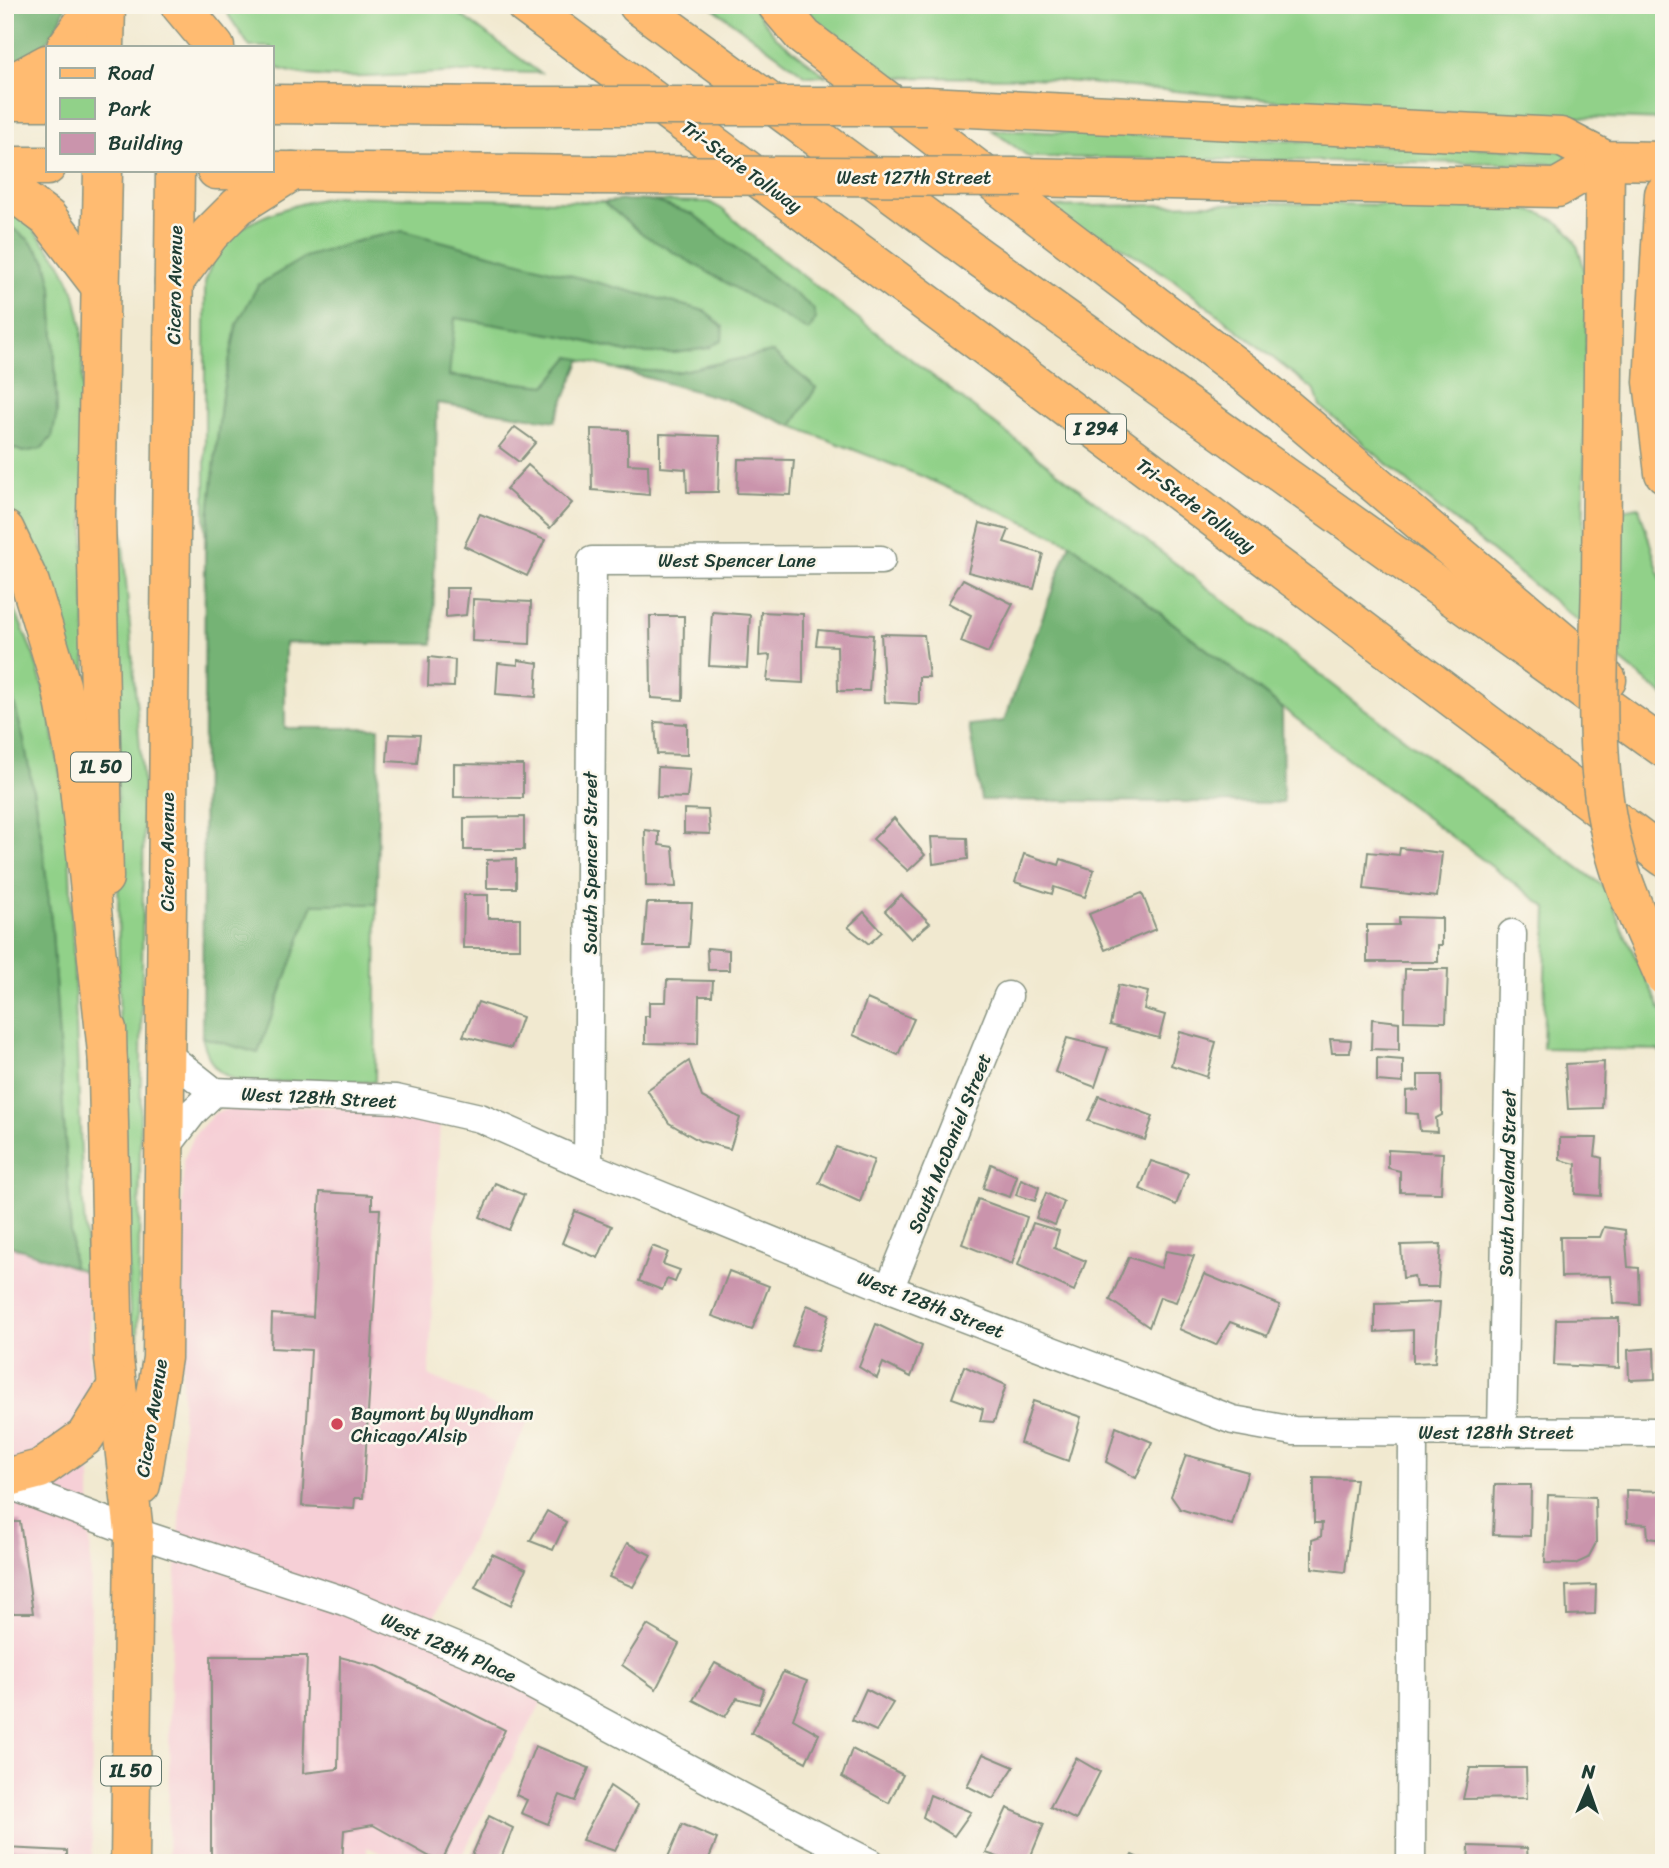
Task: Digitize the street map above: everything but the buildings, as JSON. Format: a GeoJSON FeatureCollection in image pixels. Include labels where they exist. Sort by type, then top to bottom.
{"type":"FeatureCollection","features":[{"type":"Feature","properties":{"kind":"main road"},"geometry":{"type":"LineString","coordinates":[[67,46],[96,5]]}},
{"type":"Feature","properties":{"kind":"main road"},"geometry":{"type":"LineString","coordinates":[[105,46],[106,5]]}},
{"type":"Feature","properties":{"kind":"main road"},"geometry":{"type":"LineString","coordinates":[[176,46],[178,5]]}},
{"type":"Feature","properties":{"kind":"main road"},"geometry":{"type":"LineString","coordinates":[[178,5],[214,46]]}},
{"type":"Feature","properties":{"kind":"main road","name":"Tri-State Tollway"},"geometry":{"type":"LineString","coordinates":[[524,5],[1009,364],[1664,858]]}},
{"type":"Feature","properties":{"kind":"main road"},"geometry":{"type":"LineString","coordinates":[[638,5],[979,257],[1664,748]]}},
{"type":"Feature","properties":{"kind":"main road"},"geometry":{"type":"LineString","coordinates":[[777,5],[804,37],[1248,376],[1664,730]]}},
{"type":"Feature","properties":{"kind":"main road"},"geometry":{"type":"LineString","coordinates":[[5,88],[46,65]]}},
{"type":"Feature","properties":{"kind":"main road","name":"West 127th Street"},"geometry":{"type":"LineString","coordinates":[[281,99],[504,106],[927,106],[1561,137],[1605,160],[1664,160]]}},
{"type":"Feature","properties":{"kind":"main road"},"geometry":{"type":"LineString","coordinates":[[5,101],[46,101]]}},
{"type":"Feature","properties":{"kind":"main road"},"geometry":{"type":"LineString","coordinates":[[1605,160],[1598,716],[1603,790],[1619,867],[1664,976]]}},
{"type":"Feature","properties":{"kind":"main road","name":"West 127th Street"},"geometry":{"type":"LineString","coordinates":[[273,171],[1022,177],[1556,188],[1605,160]]}},
{"type":"Feature","properties":{"kind":"main road"},"geometry":{"type":"LineString","coordinates":[[5,166],[46,166]]}},
{"type":"Feature","properties":{"kind":"main road"},"geometry":{"type":"LineString","coordinates":[[174,282],[210,234],[239,206],[293,171]]}},
{"type":"Feature","properties":{"kind":"main road","name":"Cicero Avenue"},"geometry":{"type":"LineString","coordinates":[[103,172],[96,515],[114,1360],[134,1532],[130,1863]]}},
{"type":"Feature","properties":{"kind":"main road","name":"Cicero Avenue"},"geometry":{"type":"LineString","coordinates":[[134,1532],[162,1358],[175,172]]}},
{"type":"Feature","properties":{"kind":"main road"},"geometry":{"type":"LineString","coordinates":[[5,186],[48,218],[101,287]]}},
{"type":"Feature","properties":{"kind":"main road"},"geometry":{"type":"LineString","coordinates":[[1664,194],[1653,382],[1664,472]]}},
{"type":"Feature","properties":{"kind":"main road"},"geometry":{"type":"LineString","coordinates":[[5,530],[30,583],[61,685],[77,768],[108,1062]]}},
{"type":"Feature","properties":{"kind":"main road"},"geometry":{"type":"LineString","coordinates":[[5,1478],[40,1469],[85,1437],[117,1386]]}},
{"type":"Feature","properties":{"kind":"street","name":"West Spencer Lane"},"geometry":{"type":"LineString","coordinates":[[592,561],[881,561]]}},
{"type":"Feature","properties":{"kind":"street","name":"South Spencer Street"},"geometry":{"type":"LineString","coordinates":[[588,1166],[592,561]]}},
{"type":"Feature","properties":{"kind":"street","name":"South Loveland Street"},"geometry":{"type":"LineString","coordinates":[[1502,1432],[1512,934]]}},
{"type":"Feature","properties":{"kind":"street","name":"South McDaniel Street"},"geometry":{"type":"LineString","coordinates":[[889,1289],[1008,996]]}},
{"type":"Feature","properties":{"kind":"street","name":"West 128th Street"},"geometry":{"type":"LineString","coordinates":[[166,1054],[214,1092],[396,1099],[480,1118],[588,1166],[889,1289],[1233,1420],[1294,1431],[1664,1432]]}},
{"type":"Feature","properties":{"kind":"street","name":"West 128th Street"},"geometry":{"type":"LineString","coordinates":[[166,1147],[192,1112],[214,1092]]}},
{"type":"Feature","properties":{"kind":"street"},"geometry":{"type":"LineString","coordinates":[[1410,1863],[1413,1433]]}},
{"type":"Feature","properties":{"kind":"street","name":"West 128th Place"},"geometry":{"type":"LineString","coordinates":[[5,1483],[134,1532],[344,1601],[482,1658],[870,1863]]}},
{"type":"Feature","properties":{"kind":"shaded area"},"geometry":{"type":"Polygon","coordinates":[[[262,1105],[377,1109],[440,1119],[429,1375],[528,1422],[432,1622],[553,1680],[458,1863],[404,1863],[367,1847],[367,1863],[168,1863],[170,1677],[182,1471],[183,1161],[195,1134],[215,1113],[233,1107],[262,1105]]]}},
{"type":"Feature","properties":{"kind":"shaded area"},"geometry":{"type":"Polygon","coordinates":[[[5,1244],[89,1273],[92,1863],[5,1863],[5,1244]]]}},
{"type":"Feature","properties":{"kind":"green space"},"geometry":{"type":"Polygon","coordinates":[[[5,5],[66,5],[51,38],[36,52],[5,70],[5,5]]]}},
{"type":"Feature","properties":{"kind":"green space"},"geometry":{"type":"Polygon","coordinates":[[[225,5],[447,5],[540,73],[468,72],[336,77],[289,71],[273,66],[273,46],[249,46],[229,16],[225,5]]]}},
{"type":"Feature","properties":{"kind":"green space"},"geometry":{"type":"Polygon","coordinates":[[[709,5],[751,5],[776,37],[826,76],[806,76],[709,5]]]}},
{"type":"Feature","properties":{"kind":"green space"},"geometry":{"type":"Polygon","coordinates":[[[799,5],[1664,5],[1664,120],[1381,110],[1034,78],[874,77],[830,39],[799,5]]]}},
{"type":"Feature","properties":{"kind":"green space"},"geometry":{"type":"Polygon","coordinates":[[[992,130],[1566,151],[1566,164],[1029,157],[992,130]]]}},
{"type":"Feature","properties":{"kind":"green space"},"geometry":{"type":"Polygon","coordinates":[[[336,196],[603,202],[644,235],[812,308],[694,215],[654,201],[709,202],[722,209],[763,245],[1350,698],[1607,889],[1622,929],[1664,1016],[1664,1056],[1658,1050],[1543,1048],[1547,908],[1351,761],[1070,543],[919,475],[792,426],[816,388],[772,352],[677,372],[619,370],[570,357],[546,386],[448,375],[455,317],[568,337],[630,353],[674,353],[708,348],[403,231],[237,324],[222,395],[205,554],[205,282],[215,256],[224,243],[237,232],[286,208],[336,196]]]}},
{"type":"Feature","properties":{"kind":"green space"},"geometry":{"type":"Polygon","coordinates":[[[654,201],[694,215],[813,308],[816,319],[809,331],[644,235],[603,202],[654,201]]]}},
{"type":"Feature","properties":{"kind":"green space"},"geometry":{"type":"Polygon","coordinates":[[[1269,203],[1511,207],[1545,215],[1567,230],[1580,253],[1587,287],[1582,624],[1426,498],[1320,406],[1315,391],[1174,280],[1103,235],[1077,231],[1041,207],[1269,203]]]}},
{"type":"Feature","properties":{"kind":"green space"},"geometry":{"type":"Polygon","coordinates":[[[5,210],[23,217],[61,263],[75,294],[82,327],[86,709],[47,590],[5,502],[5,445],[23,452],[57,414],[52,287],[46,261],[29,240],[5,223],[5,210]]]}},
{"type":"Feature","properties":{"kind":"green space"},"geometry":{"type":"Polygon","coordinates":[[[5,223],[29,240],[46,261],[52,287],[57,414],[52,437],[41,449],[23,452],[5,445],[5,223]]]}},
{"type":"Feature","properties":{"kind":"green space"},"geometry":{"type":"Polygon","coordinates":[[[403,231],[705,311],[723,327],[722,340],[708,348],[675,353],[630,353],[568,337],[455,318],[449,376],[546,386],[570,357],[581,359],[555,421],[437,403],[433,644],[285,643],[285,728],[379,728],[377,904],[313,904],[258,1053],[202,1037],[205,554],[222,395],[237,324],[258,285],[305,257],[368,238],[403,231]]]}},
{"type":"Feature","properties":{"kind":"green space"},"geometry":{"type":"Polygon","coordinates":[[[772,352],[816,388],[792,426],[728,400],[619,370],[677,372],[772,352]]]}},
{"type":"Feature","properties":{"kind":"green space"},"geometry":{"type":"Polygon","coordinates":[[[1639,507],[1664,589],[1664,696],[1619,659],[1620,510],[1639,507]]]}},
{"type":"Feature","properties":{"kind":"green space"},"geometry":{"type":"Polygon","coordinates":[[[115,533],[122,533],[144,795],[138,1337],[131,1337],[120,1097],[115,533]]]}},
{"type":"Feature","properties":{"kind":"green space"},"geometry":{"type":"Polygon","coordinates":[[[1070,543],[1282,708],[1283,803],[981,800],[969,725],[1004,721],[1070,543]]]}},
{"type":"Feature","properties":{"kind":"green space"},"geometry":{"type":"Polygon","coordinates":[[[5,586],[34,656],[48,704],[68,818],[83,1203],[89,1273],[73,1267],[52,930],[42,840],[24,741],[5,668],[5,586]]]}},
{"type":"Feature","properties":{"kind":"green space"},"geometry":{"type":"Polygon","coordinates":[[[5,668],[24,741],[42,840],[52,930],[73,1267],[5,1244],[5,1146],[9,1092],[5,1049],[5,668]]]}},
{"type":"Feature","properties":{"kind":"green space"},"geometry":{"type":"Polygon","coordinates":[[[313,903],[377,904],[375,1082],[241,1082],[224,1075],[210,1061],[202,1037],[258,1053],[313,903]]]}},
{"type":"Feature","properties":{"kind":"place","name":"Baymont by Wyndham Chicago/Alsip"},"geometry":{"type":"Point","coordinates":[337,1424]}}]}
